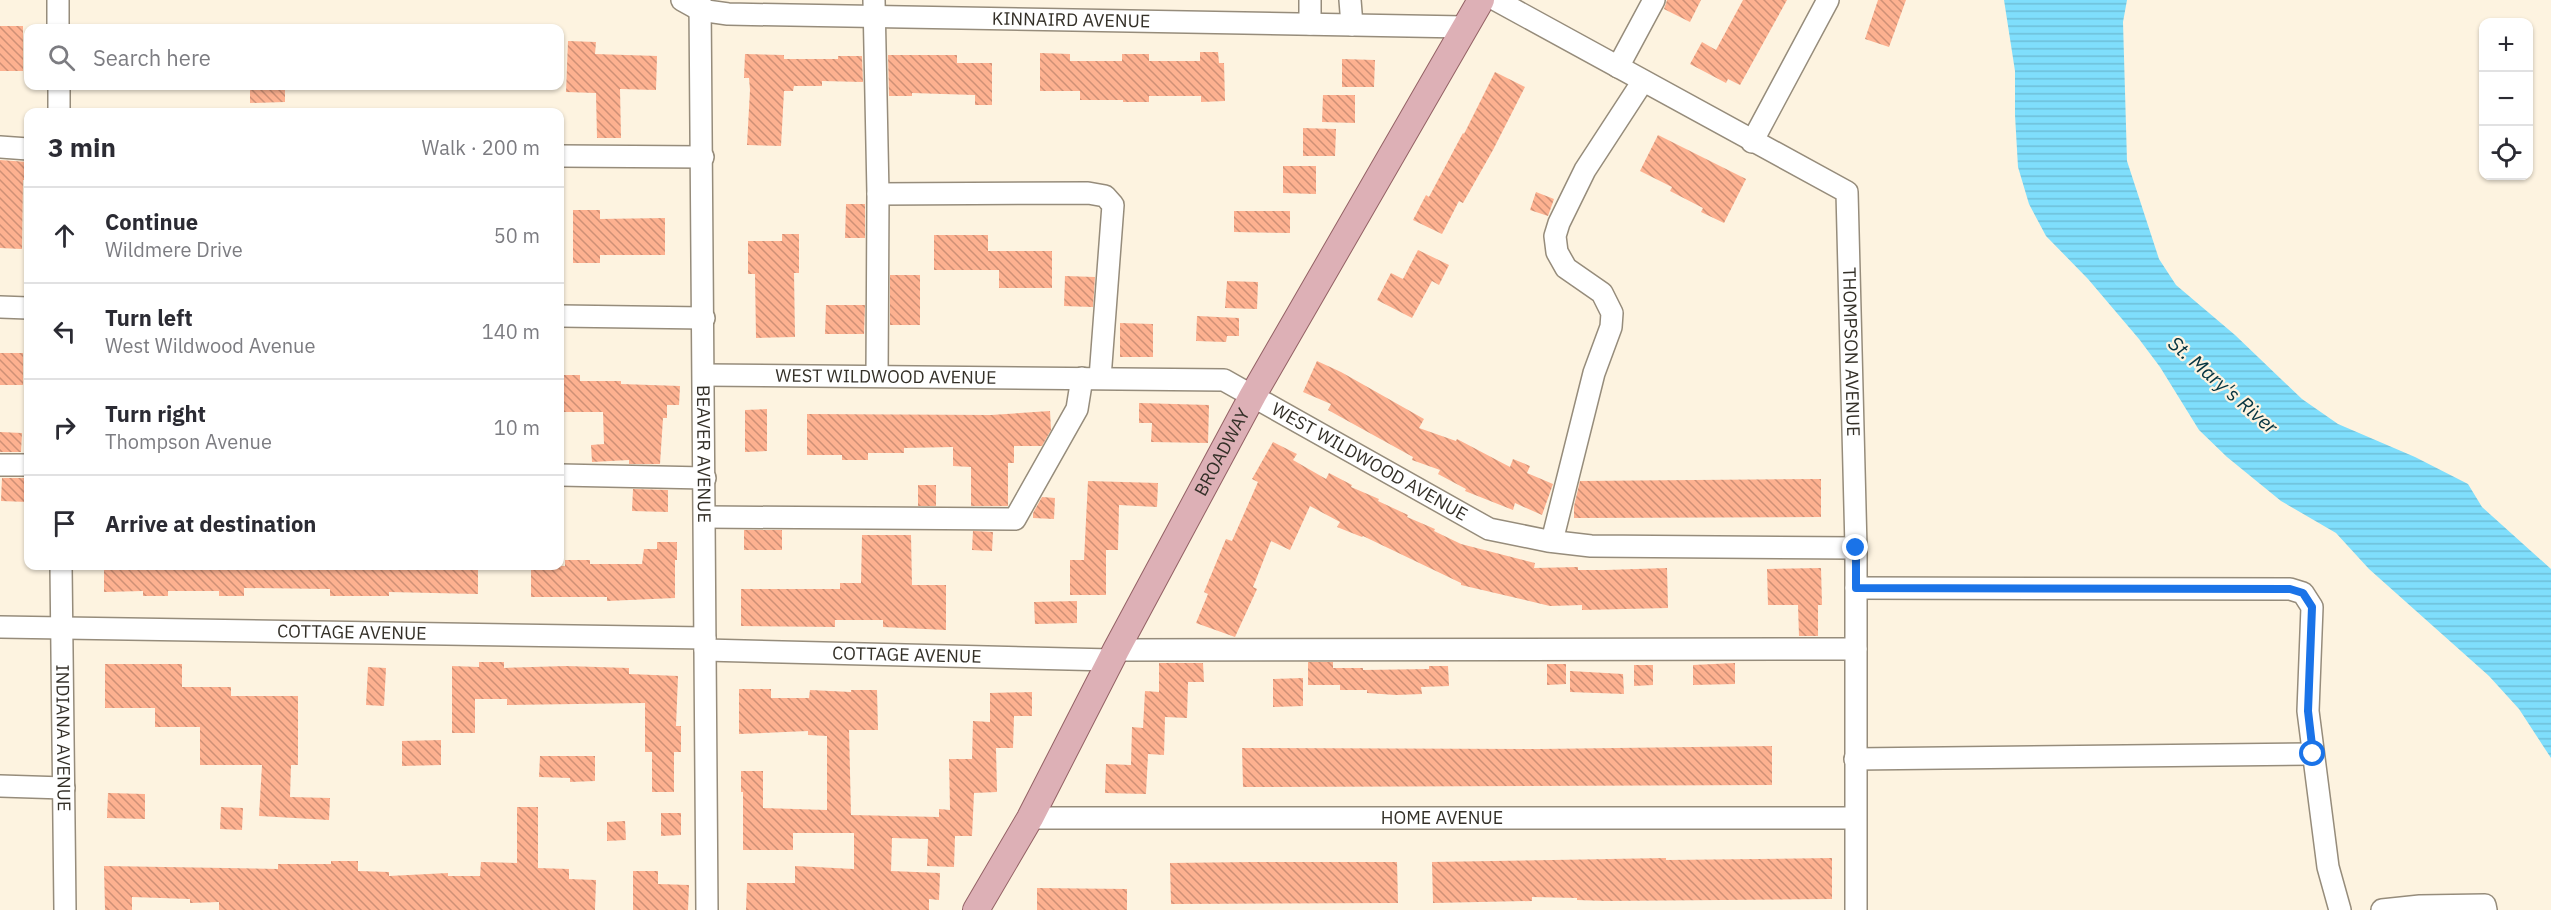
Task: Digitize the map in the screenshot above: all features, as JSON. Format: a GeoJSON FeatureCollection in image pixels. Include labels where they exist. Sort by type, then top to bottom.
{"type":"FeatureCollection","features":[{"type":"Feature","properties":{"kind":"main road","name":"BROADWAY"},"geometry":{"type":"LineString","coordinates":[[976,910],[1030,818],[1252,394],[1481,0]]}},
{"type":"Feature","properties":{"kind":"street"},"geometry":{"type":"LineString","coordinates":[[58,0],[58,24]]}},
{"type":"Feature","properties":{"kind":"street"},"geometry":{"type":"LineString","coordinates":[[1310,0],[1310,24]]}},
{"type":"Feature","properties":{"kind":"street"},"geometry":{"type":"LineString","coordinates":[[1350,0],[1352,25]]}},
{"type":"Feature","properties":{"kind":"street","name":"THOMPSON AVENUE"},"geometry":{"type":"LineString","coordinates":[[1496,0],[1847,192],[1856,548],[1856,910]]}},
{"type":"Feature","properties":{"kind":"street"},"geometry":{"type":"LineString","coordinates":[[1618,67],[1654,0]]}},
{"type":"Feature","properties":{"kind":"street"},"geometry":{"type":"LineString","coordinates":[[1752,142],[1828,0]]}},
{"type":"Feature","properties":{"kind":"street","name":"KINNAIRD AVENUE"},"geometry":{"type":"LineString","coordinates":[[694,3],[728,14],[874,8],[1310,24],[1464,27]]}},
{"type":"Feature","properties":{"kind":"street","name":"BEAVER AVENUE"},"geometry":{"type":"LineString","coordinates":[[694,3],[703,157],[707,910]]}},
{"type":"Feature","properties":{"kind":"street"},"geometry":{"type":"LineString","coordinates":[[874,8],[878,194],[877,376]]}},
{"type":"Feature","properties":{"kind":"street"},"geometry":{"type":"LineString","coordinates":[[1552,541],[1594,373],[1611,327],[1612,313],[1602,293],[1566,268],[1557,252],[1555,236],[1585,170],[1642,81]]}},
{"type":"Feature","properties":{"kind":"street"},"geometry":{"type":"LineString","coordinates":[[59,90],[59,108]]}},
{"type":"Feature","properties":{"kind":"street"},"geometry":{"type":"LineString","coordinates":[[0,147],[24,149]]}},
{"type":"Feature","properties":{"kind":"street"},"geometry":{"type":"LineString","coordinates":[[564,156],[703,157]]}},
{"type":"Feature","properties":{"kind":"street"},"geometry":{"type":"LineString","coordinates":[[705,517],[1015,519],[1077,409],[1091,378],[1113,205],[1105,196],[1088,193],[878,194]]}},
{"type":"Feature","properties":{"kind":"street"},"geometry":{"type":"LineString","coordinates":[[0,307],[24,308]]}},
{"type":"Feature","properties":{"kind":"street"},"geometry":{"type":"LineString","coordinates":[[564,316],[704,318]]}},
{"type":"Feature","properties":{"kind":"street","name":"WEST WILDWOOD AVENUE"},"geometry":{"type":"LineString","coordinates":[[704,375],[1224,380],[1488,529],[1591,546],[1856,548]]}},
{"type":"Feature","properties":{"kind":"street"},"geometry":{"type":"LineString","coordinates":[[0,465],[24,465]]}},
{"type":"Feature","properties":{"kind":"street"},"geometry":{"type":"LineString","coordinates":[[564,475],[705,478]]}},
{"type":"Feature","properties":{"kind":"street","name":"INDIANA AVENUE"},"geometry":{"type":"LineString","coordinates":[[61,570],[65,910]]}},
{"type":"Feature","properties":{"kind":"street"},"geometry":{"type":"LineString","coordinates":[[1856,588],[2290,589],[2303,593],[2312,607],[2308,711],[2313,754],[2328,867],[2340,910]]}},
{"type":"Feature","properties":{"kind":"street","name":"COTTAGE AVENUE"},"geometry":{"type":"LineString","coordinates":[[0,627],[1114,655],[1856,649]]}},
{"type":"Feature","properties":{"kind":"street"},"geometry":{"type":"LineString","coordinates":[[1855,759],[2313,754]]}},
{"type":"Feature","properties":{"kind":"street"},"geometry":{"type":"LineString","coordinates":[[0,786],[64,788]]}},
{"type":"Feature","properties":{"kind":"street","name":"HOME AVENUE"},"geometry":{"type":"LineString","coordinates":[[1030,818],[1855,818]]}},
{"type":"Feature","properties":{"kind":"street"},"geometry":{"type":"LineString","coordinates":[[2382,910],[2420,906],[2486,908]]}},
{"type":"Feature","properties":{"kind":"water","name":"St. Mary's River"},"geometry":{"type":"Polygon","coordinates":[[[2004,0],[2127,0],[2123,22],[2127,161],[2159,259],[2176,285],[2235,335],[2302,399],[2338,424],[2415,457],[2468,484],[2482,507],[2551,569],[2551,758],[2519,709],[2489,676],[2369,569],[2336,533],[2281,501],[2227,457],[2199,430],[2160,367],[2139,339],[2088,279],[2046,236],[2029,204],[2018,167],[2015,71],[2004,0]]]}},
{"type":"Feature","properties":{"kind":"building"},"geometry":{"type":"Polygon","coordinates":[[[1667,0],[1701,0],[1690,22],[1664,9],[1667,0]]]}},
{"type":"Feature","properties":{"kind":"building"},"geometry":{"type":"Polygon","coordinates":[[[1743,0],[1787,0],[1740,85],[1728,79],[1726,83],[1690,64],[1702,42],[1716,50],[1743,0]]]}},
{"type":"Feature","properties":{"kind":"building"},"geometry":{"type":"Polygon","coordinates":[[[1878,0],[1906,0],[1889,47],[1865,39],[1878,0]]]}},
{"type":"Feature","properties":{"kind":"building"},"geometry":{"type":"Polygon","coordinates":[[[0,26],[23,26],[23,71],[0,71],[0,26]]]}},
{"type":"Feature","properties":{"kind":"building"},"geometry":{"type":"Polygon","coordinates":[[[568,41],[596,42],[595,54],[657,56],[656,90],[620,89],[621,138],[597,138],[596,93],[566,92],[568,41]]]}},
{"type":"Feature","properties":{"kind":"building"},"geometry":{"type":"Polygon","coordinates":[[[1200,52],[1218,52],[1219,63],[1224,63],[1225,101],[1201,102],[1201,96],[1149,96],[1149,102],[1080,100],[1080,91],[1040,91],[1040,53],[1070,54],[1070,61],[1122,61],[1122,54],[1149,54],[1149,61],[1200,61],[1200,52]]]}},
{"type":"Feature","properties":{"kind":"building"},"geometry":{"type":"Polygon","coordinates":[[[745,54],[784,55],[784,59],[838,59],[838,56],[862,56],[863,82],[822,81],[822,86],[794,86],[793,91],[784,91],[781,146],[747,145],[750,90],[749,78],[744,78],[745,54]]]}},
{"type":"Feature","properties":{"kind":"building"},"geometry":{"type":"Polygon","coordinates":[[[888,55],[957,55],[957,63],[992,63],[992,105],[975,105],[975,95],[912,93],[912,96],[889,96],[888,55]]]}},
{"type":"Feature","properties":{"kind":"building"},"geometry":{"type":"Polygon","coordinates":[[[1342,59],[1375,60],[1374,87],[1342,87],[1342,59]]]}},
{"type":"Feature","properties":{"kind":"building"},"geometry":{"type":"Polygon","coordinates":[[[1495,72],[1525,87],[1493,150],[1463,203],[1459,201],[1442,234],[1413,220],[1426,195],[1429,197],[1464,134],[1495,72]]]}},
{"type":"Feature","properties":{"kind":"building"},"geometry":{"type":"Polygon","coordinates":[[[250,90],[285,90],[285,102],[250,103],[250,90]]]}},
{"type":"Feature","properties":{"kind":"building"},"geometry":{"type":"Polygon","coordinates":[[[1323,95],[1355,95],[1355,123],[1322,122],[1323,95]]]}},
{"type":"Feature","properties":{"kind":"building"},"geometry":{"type":"Polygon","coordinates":[[[1303,128],[1336,129],[1335,156],[1303,156],[1303,128]]]}},
{"type":"Feature","properties":{"kind":"building"},"geometry":{"type":"Polygon","coordinates":[[[1658,135],[1746,179],[1724,223],[1701,212],[1703,208],[1670,191],[1672,187],[1640,171],[1658,135]]]}},
{"type":"Feature","properties":{"kind":"building"},"geometry":{"type":"Polygon","coordinates":[[[0,160],[24,162],[22,249],[0,248],[0,160]]]}},
{"type":"Feature","properties":{"kind":"building"},"geometry":{"type":"Polygon","coordinates":[[[1283,166],[1316,166],[1316,194],[1283,193],[1283,166]]]}},
{"type":"Feature","properties":{"kind":"building"},"geometry":{"type":"Polygon","coordinates":[[[1536,192],[1554,199],[1548,216],[1530,210],[1536,192]]]}},
{"type":"Feature","properties":{"kind":"building"},"geometry":{"type":"Polygon","coordinates":[[[846,204],[865,204],[865,238],[845,238],[846,204]]]}},
{"type":"Feature","properties":{"kind":"building"},"geometry":{"type":"Polygon","coordinates":[[[573,210],[600,210],[600,219],[665,218],[665,255],[600,255],[600,263],[573,263],[573,210]]]}},
{"type":"Feature","properties":{"kind":"building"},"geometry":{"type":"Polygon","coordinates":[[[1234,211],[1290,211],[1290,233],[1234,232],[1234,211]]]}},
{"type":"Feature","properties":{"kind":"building"},"geometry":{"type":"Polygon","coordinates":[[[782,234],[799,234],[799,273],[794,273],[795,337],[756,338],[755,274],[748,274],[748,241],[782,241],[782,234]]]}},
{"type":"Feature","properties":{"kind":"building"},"geometry":{"type":"Polygon","coordinates":[[[934,235],[988,235],[988,251],[1052,251],[1052,288],[999,288],[999,270],[934,270],[934,235]]]}},
{"type":"Feature","properties":{"kind":"building"},"geometry":{"type":"Polygon","coordinates":[[[1418,250],[1449,265],[1439,285],[1432,281],[1412,318],[1377,300],[1391,273],[1403,279],[1418,250]]]}},
{"type":"Feature","properties":{"kind":"building"},"geometry":{"type":"Polygon","coordinates":[[[890,275],[920,275],[920,325],[890,325],[890,275]]]}},
{"type":"Feature","properties":{"kind":"building"},"geometry":{"type":"Polygon","coordinates":[[[1065,276],[1095,277],[1093,307],[1064,306],[1065,276]]]}},
{"type":"Feature","properties":{"kind":"building"},"geometry":{"type":"Polygon","coordinates":[[[1227,281],[1258,282],[1257,309],[1225,308],[1227,281]]]}},
{"type":"Feature","properties":{"kind":"building"},"geometry":{"type":"Polygon","coordinates":[[[826,305],[865,305],[864,334],[825,334],[826,305]]]}},
{"type":"Feature","properties":{"kind":"building"},"geometry":{"type":"Polygon","coordinates":[[[1197,316],[1239,318],[1239,336],[1227,336],[1226,342],[1196,341],[1197,316]]]}},
{"type":"Feature","properties":{"kind":"building"},"geometry":{"type":"Polygon","coordinates":[[[1120,323],[1153,324],[1153,357],[1120,357],[1120,323]]]}},
{"type":"Feature","properties":{"kind":"building"},"geometry":{"type":"Polygon","coordinates":[[[0,353],[23,353],[23,385],[0,385],[0,353]]]}},
{"type":"Feature","properties":{"kind":"building"},"geometry":{"type":"Polygon","coordinates":[[[1317,361],[1424,419],[1419,428],[1456,441],[1457,439],[1510,467],[1513,459],[1530,466],[1527,473],[1553,484],[1542,515],[1515,503],[1513,510],[1465,491],[1466,489],[1438,474],[1440,470],[1412,460],[1413,457],[1328,410],[1331,404],[1303,392],[1317,361]]]}},
{"type":"Feature","properties":{"kind":"building"},"geometry":{"type":"Polygon","coordinates":[[[564,375],[580,375],[580,381],[621,381],[621,384],[680,386],[679,405],[667,405],[667,418],[663,418],[660,464],[629,464],[629,460],[592,462],[591,445],[604,444],[603,412],[564,412],[564,375]]]}},
{"type":"Feature","properties":{"kind":"building"},"geometry":{"type":"Polygon","coordinates":[[[1139,403],[1209,405],[1208,443],[1151,442],[1152,423],[1139,423],[1139,403]]]}},
{"type":"Feature","properties":{"kind":"building"},"geometry":{"type":"Polygon","coordinates":[[[767,409],[767,451],[745,452],[745,410],[767,409]]]}},
{"type":"Feature","properties":{"kind":"building"},"geometry":{"type":"Polygon","coordinates":[[[1050,411],[1051,430],[1042,446],[1014,446],[1014,463],[1008,463],[1008,506],[971,506],[971,467],[953,466],[953,447],[904,448],[904,453],[868,453],[868,460],[842,460],[842,455],[807,455],[807,414],[991,415],[1050,411]]]}},
{"type":"Feature","properties":{"kind":"building"},"geometry":{"type":"Polygon","coordinates":[[[0,432],[22,433],[21,452],[0,452],[0,432]]]}},
{"type":"Feature","properties":{"kind":"building"},"geometry":{"type":"Polygon","coordinates":[[[1273,442],[1297,454],[1293,460],[1326,479],[1329,473],[1352,485],[1351,487],[1379,499],[1378,501],[1408,515],[1407,517],[1461,544],[1535,563],[1534,568],[1578,567],[1578,570],[1606,570],[1667,568],[1668,608],[1582,610],[1582,605],[1550,606],[1461,585],[1363,536],[1337,527],[1340,522],[1310,506],[1290,550],[1271,541],[1253,587],[1257,589],[1235,637],[1196,623],[1208,594],[1204,592],[1226,539],[1232,541],[1258,482],[1252,479],[1273,442]]]}},
{"type":"Feature","properties":{"kind":"building"},"geometry":{"type":"Polygon","coordinates":[[[2,478],[24,478],[24,502],[1,501],[2,478]]]}},
{"type":"Feature","properties":{"kind":"building"},"geometry":{"type":"Polygon","coordinates":[[[1821,479],[1821,517],[1574,518],[1574,506],[1580,481],[1821,479]]]}},
{"type":"Feature","properties":{"kind":"building"},"geometry":{"type":"Polygon","coordinates":[[[1088,481],[1158,483],[1157,507],[1119,505],[1118,550],[1106,550],[1106,595],[1070,595],[1070,560],[1084,560],[1088,481]]]}},
{"type":"Feature","properties":{"kind":"building"},"geometry":{"type":"Polygon","coordinates":[[[918,485],[936,485],[936,506],[918,506],[918,485]]]}},
{"type":"Feature","properties":{"kind":"building"},"geometry":{"type":"Polygon","coordinates":[[[633,489],[668,490],[668,512],[632,511],[633,489]]]}},
{"type":"Feature","properties":{"kind":"building"},"geometry":{"type":"Polygon","coordinates":[[[1042,497],[1055,498],[1054,519],[1033,518],[1033,513],[1042,497]]]}},
{"type":"Feature","properties":{"kind":"building"},"geometry":{"type":"Polygon","coordinates":[[[744,530],[782,530],[782,550],[744,550],[744,530]]]}},
{"type":"Feature","properties":{"kind":"building"},"geometry":{"type":"Polygon","coordinates":[[[973,531],[993,532],[992,551],[972,550],[973,531]]]}},
{"type":"Feature","properties":{"kind":"building"},"geometry":{"type":"Polygon","coordinates":[[[862,535],[911,535],[912,585],[946,585],[946,630],[883,627],[883,620],[835,620],[835,627],[741,626],[741,589],[840,589],[840,583],[861,583],[862,535]]]}},
{"type":"Feature","properties":{"kind":"building"},"geometry":{"type":"Polygon","coordinates":[[[657,542],[677,542],[675,598],[607,601],[607,597],[531,597],[531,570],[564,570],[565,560],[590,560],[590,564],[642,564],[644,549],[657,549],[657,542]]]}},
{"type":"Feature","properties":{"kind":"building"},"geometry":{"type":"Polygon","coordinates":[[[1821,568],[1822,605],[1818,605],[1818,636],[1799,636],[1798,605],[1768,605],[1767,569],[1821,568]]]}},
{"type":"Feature","properties":{"kind":"building"},"geometry":{"type":"Polygon","coordinates":[[[104,570],[478,570],[478,594],[389,592],[389,596],[330,596],[330,589],[244,588],[244,596],[219,596],[219,591],[168,591],[168,596],[143,596],[143,591],[104,592],[104,570]]]}},
{"type":"Feature","properties":{"kind":"building"},"geometry":{"type":"Polygon","coordinates":[[[1077,601],[1077,623],[1035,624],[1034,602],[1077,601]]]}},
{"type":"Feature","properties":{"kind":"building"},"geometry":{"type":"Polygon","coordinates":[[[479,662],[504,662],[504,668],[566,666],[629,668],[629,674],[678,676],[676,726],[681,726],[681,752],[674,752],[674,792],[652,792],[652,752],[645,752],[645,703],[507,705],[507,699],[475,699],[475,733],[452,733],[452,666],[479,667],[479,662]]]}},
{"type":"Feature","properties":{"kind":"building"},"geometry":{"type":"Polygon","coordinates":[[[1308,662],[1333,662],[1333,668],[1363,668],[1363,670],[1429,669],[1429,666],[1448,666],[1449,686],[1421,687],[1422,694],[1396,695],[1367,693],[1367,690],[1340,690],[1340,685],[1308,685],[1308,662]]]}},
{"type":"Feature","properties":{"kind":"building"},"geometry":{"type":"Polygon","coordinates":[[[1159,663],[1203,663],[1204,682],[1188,682],[1187,718],[1165,717],[1164,755],[1148,754],[1146,794],[1105,793],[1106,764],[1131,765],[1132,727],[1143,728],[1145,691],[1159,692],[1159,663]]]}},
{"type":"Feature","properties":{"kind":"building"},"geometry":{"type":"Polygon","coordinates":[[[1735,663],[1735,684],[1693,685],[1693,665],[1735,663]]]}},
{"type":"Feature","properties":{"kind":"building"},"geometry":{"type":"Polygon","coordinates":[[[105,664],[182,664],[182,687],[231,687],[231,696],[298,696],[298,765],[291,765],[290,797],[330,798],[329,820],[259,816],[262,765],[200,765],[200,727],[155,727],[155,708],[105,708],[105,664]]]}},
{"type":"Feature","properties":{"kind":"building"},"geometry":{"type":"Polygon","coordinates":[[[1547,664],[1566,664],[1566,684],[1547,685],[1547,664]]]}},
{"type":"Feature","properties":{"kind":"building"},"geometry":{"type":"Polygon","coordinates":[[[1634,665],[1653,665],[1653,685],[1634,686],[1634,665]]]}},
{"type":"Feature","properties":{"kind":"building"},"geometry":{"type":"Polygon","coordinates":[[[368,667],[386,668],[384,706],[366,705],[368,667]]]}},
{"type":"Feature","properties":{"kind":"building"},"geometry":{"type":"Polygon","coordinates":[[[1570,671],[1623,674],[1624,694],[1570,692],[1570,671]]]}},
{"type":"Feature","properties":{"kind":"building"},"geometry":{"type":"Polygon","coordinates":[[[1303,678],[1303,706],[1273,707],[1273,679],[1303,678]]]}},
{"type":"Feature","properties":{"kind":"building"},"geometry":{"type":"Polygon","coordinates":[[[739,689],[771,689],[771,698],[809,698],[810,690],[851,692],[851,690],[877,690],[878,730],[849,730],[851,815],[939,817],[939,809],[950,810],[949,759],[972,759],[973,721],[990,722],[990,693],[1032,692],[1032,716],[1014,716],[1013,748],[996,748],[997,792],[974,793],[972,836],[955,836],[954,867],[927,866],[928,839],[892,838],[891,871],[940,873],[939,900],[929,899],[929,910],[746,910],[747,883],[795,883],[795,866],[854,869],[854,833],[793,833],[793,850],[743,850],[741,771],[763,771],[763,808],[827,810],[827,736],[808,735],[808,731],[739,734],[739,689]]]}},
{"type":"Feature","properties":{"kind":"building"},"geometry":{"type":"Polygon","coordinates":[[[441,740],[441,765],[402,766],[402,741],[441,740]]]}},
{"type":"Feature","properties":{"kind":"building"},"geometry":{"type":"Polygon","coordinates":[[[1772,746],[1772,785],[1243,787],[1242,748],[1539,749],[1772,746]]]}},
{"type":"Feature","properties":{"kind":"building"},"geometry":{"type":"Polygon","coordinates":[[[540,756],[595,756],[595,781],[570,782],[570,778],[539,777],[540,756]]]}},
{"type":"Feature","properties":{"kind":"building"},"geometry":{"type":"Polygon","coordinates":[[[108,793],[145,794],[145,819],[107,818],[108,793]]]}},
{"type":"Feature","properties":{"kind":"building"},"geometry":{"type":"Polygon","coordinates":[[[221,807],[243,808],[242,830],[220,829],[221,807]]]}},
{"type":"Feature","properties":{"kind":"building"},"geometry":{"type":"Polygon","coordinates":[[[517,807],[538,807],[538,868],[569,869],[569,879],[596,880],[595,910],[219,910],[219,902],[190,903],[190,899],[132,897],[132,910],[105,910],[104,866],[278,869],[278,864],[331,864],[331,861],[358,861],[358,871],[389,872],[389,876],[448,873],[448,876],[480,876],[481,862],[517,863],[517,807]]]}},
{"type":"Feature","properties":{"kind":"building"},"geometry":{"type":"Polygon","coordinates":[[[661,813],[681,813],[681,835],[661,836],[661,813]]]}},
{"type":"Feature","properties":{"kind":"building"},"geometry":{"type":"Polygon","coordinates":[[[625,821],[626,840],[607,841],[607,822],[625,821]]]}},
{"type":"Feature","properties":{"kind":"building"},"geometry":{"type":"Polygon","coordinates":[[[1666,858],[1666,860],[1832,858],[1832,899],[1606,901],[1532,897],[1532,901],[1433,903],[1432,862],[1666,858]]]}},
{"type":"Feature","properties":{"kind":"building"},"geometry":{"type":"Polygon","coordinates":[[[1397,862],[1398,903],[1171,904],[1170,863],[1397,862]]]}},
{"type":"Feature","properties":{"kind":"building"},"geometry":{"type":"Polygon","coordinates":[[[633,871],[658,871],[658,884],[689,885],[688,910],[633,910],[633,871]]]}},
{"type":"Feature","properties":{"kind":"building"},"geometry":{"type":"Polygon","coordinates":[[[1037,888],[1127,889],[1127,910],[1037,910],[1037,888]]]}},
{"type":"Feature","properties":{"kind":"route"},"geometry":{"type":"LineString","coordinates":[[1856,548],[1856,588],[2290,589],[2303,593],[2312,607],[2308,711],[2313,754]]}}]}
